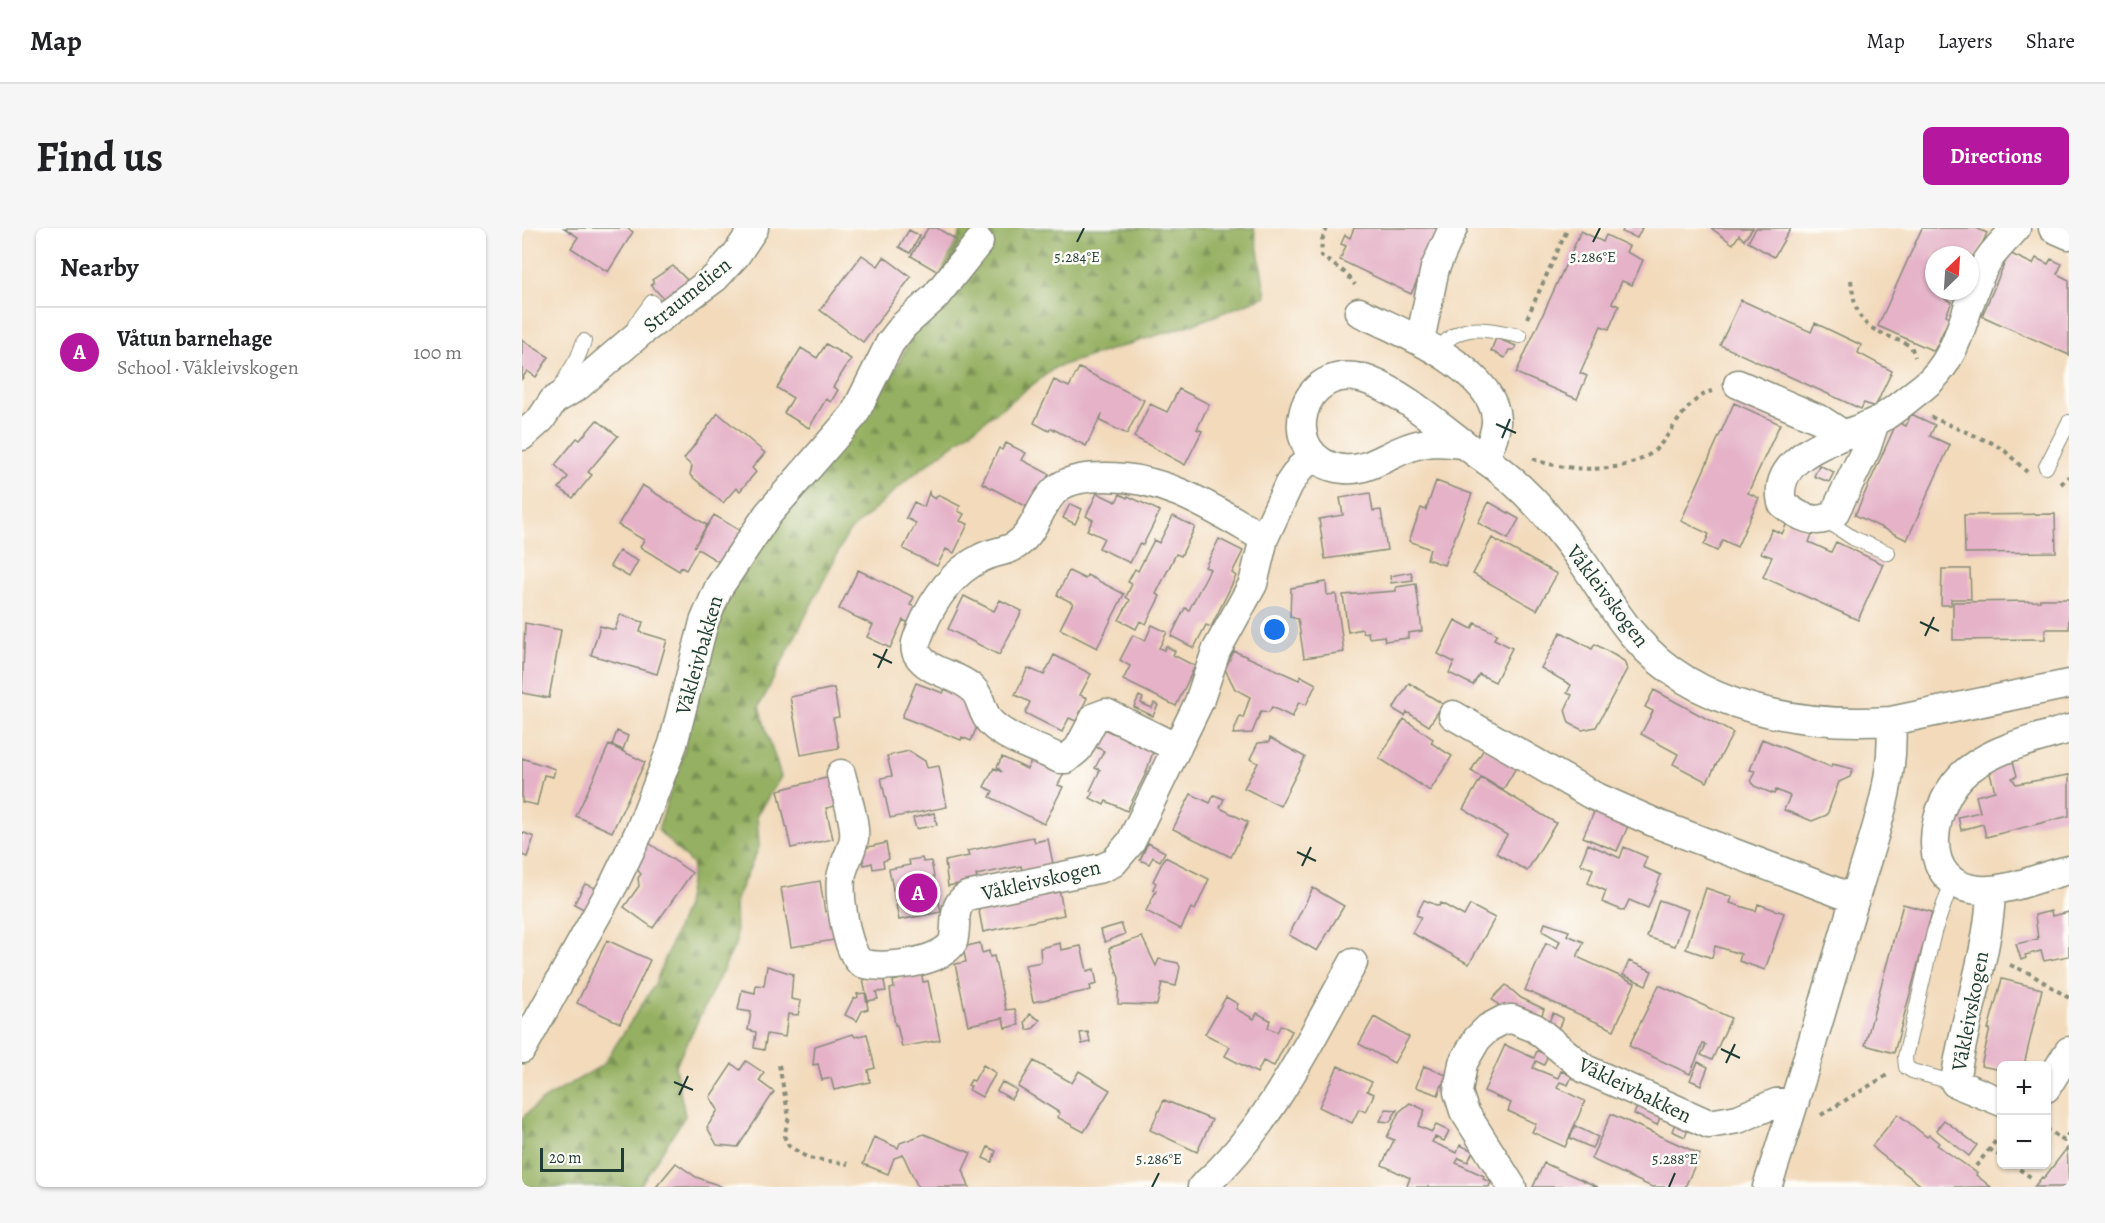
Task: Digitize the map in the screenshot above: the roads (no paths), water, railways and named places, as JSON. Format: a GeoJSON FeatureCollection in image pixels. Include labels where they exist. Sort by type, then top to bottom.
{"type":"FeatureCollection","features":[{"type":"Feature","properties":{"kind":"street","name":"Straumelien"},"geometry":{"type":"LineString","coordinates":[[522,436],[541,419],[553,401],[578,386],[613,356],[715,278],[736,255],[754,228]]}},
{"type":"Feature","properties":{"kind":"street"},"geometry":{"type":"LineString","coordinates":[[1429,345],[1436,268],[1453,228]]}},
{"type":"Feature","properties":{"kind":"street"},"geometry":{"type":"LineString","coordinates":[[1875,422],[1841,504],[1826,520],[1817,521],[1790,510],[1782,504],[1780,494],[1787,474],[1803,455],[1841,433],[1875,422],[1914,393],[1941,369],[1953,351],[1983,268],[1991,255],[2016,228]]}},
{"type":"Feature","properties":{"kind":"street"},"geometry":{"type":"LineString","coordinates":[[2053,228],[2069,235]]}},
{"type":"Feature","properties":{"kind":"street","name":"Våkleivbakken"},"geometry":{"type":"LineString","coordinates":[[522,1049],[614,884],[640,830],[673,744],[704,622],[719,587],[768,513],[854,416],[890,343],[904,326],[935,297],[979,242]]}},
{"type":"Feature","properties":{"kind":"street"},"geometry":{"type":"LineString","coordinates":[[1359,312],[1429,345],[1463,370],[1494,404],[1497,421],[1489,448]]}},
{"type":"Feature","properties":{"kind":"street","name":"Våkleivskogen"},"geometry":{"type":"LineString","coordinates":[[841,774],[854,836],[841,879],[841,894],[850,944],[853,954],[861,963],[887,966],[934,957],[951,946],[955,935],[955,910],[959,902],[967,896],[1102,868],[1113,863],[1131,842],[1178,748],[1199,702],[1216,651],[1253,584],[1264,538],[1289,484],[1300,468],[1314,457],[1302,427],[1301,414],[1306,400],[1317,387],[1333,378],[1352,376],[1385,388],[1461,444],[1489,448],[1542,508],[1635,638],[1689,681],[1722,698],[1788,717],[1832,722],[1891,720],[2069,684]]}},
{"type":"Feature","properties":{"kind":"street"},"geometry":{"type":"LineString","coordinates":[[1738,384],[1821,420],[1841,433]]}},
{"type":"Feature","properties":{"kind":"street"},"geometry":{"type":"LineString","coordinates":[[1314,457],[1344,469],[1358,468],[1424,443],[1461,444]]}},
{"type":"Feature","properties":{"kind":"street"},"geometry":{"type":"LineString","coordinates":[[1178,748],[1106,713],[1095,717],[1078,749],[1066,759],[1060,759],[999,729],[985,715],[978,694],[971,687],[925,663],[918,656],[915,650],[924,623],[948,583],[983,556],[1020,543],[1030,533],[1056,490],[1081,478],[1125,477],[1167,486],[1264,538]]}},
{"type":"Feature","properties":{"kind":"street"},"geometry":{"type":"LineString","coordinates":[[1453,715],[1592,795],[1660,825],[1854,899]]}},
{"type":"Feature","properties":{"kind":"street"},"geometry":{"type":"LineString","coordinates":[[1767,1187],[1792,1110],[1891,767],[1891,720]]}},
{"type":"Feature","properties":{"kind":"street"},"geometry":{"type":"LineString","coordinates":[[2069,729],[2017,745],[1968,770],[1953,784],[1935,830],[1938,865],[1943,875],[1952,882],[1978,890],[1991,890],[2069,870]]}},
{"type":"Feature","properties":{"kind":"street","name":"Våkleivskogen"},"geometry":{"type":"LineString","coordinates":[[1991,890],[1991,906],[1961,1040],[1955,1083],[1997,1100]]}},
{"type":"Feature","properties":{"kind":"street"},"geometry":{"type":"LineString","coordinates":[[1202,1187],[1247,1140],[1317,1027],[1353,963]]}},
{"type":"Feature","properties":{"kind":"street","name":"Våkleivbakken"},"geometry":{"type":"LineString","coordinates":[[1512,1187],[1464,1111],[1458,1092],[1463,1064],[1477,1039],[1488,1028],[1503,1020],[1512,1019],[1535,1028],[1585,1069],[1709,1125],[1738,1119],[1776,1103],[1792,1110]]}},
{"type":"Feature","properties":{"kind":"street"},"geometry":{"type":"LineString","coordinates":[[2055,1089],[2069,1051]]}},
{"type":"Feature","properties":{"kind":"lane","name":"Straumelien"},"geometry":{"type":"LineString","coordinates":[[613,356],[652,302]]}},
{"type":"Feature","properties":{"kind":"lane"},"geometry":{"type":"LineString","coordinates":[[1429,345],[1466,330],[1517,336]]}},
{"type":"Feature","properties":{"kind":"lane","name":"Straumelien"},"geometry":{"type":"LineString","coordinates":[[553,401],[578,357],[584,341]]}},
{"type":"Feature","properties":{"kind":"lane"},"geometry":{"type":"LineString","coordinates":[[2041,472],[2069,422]]}},
{"type":"Feature","properties":{"kind":"lane"},"geometry":{"type":"LineString","coordinates":[[1826,520],[1853,538],[1888,553]]}},
{"type":"Feature","properties":{"kind":"lane"},"geometry":{"type":"LineString","coordinates":[[1952,882],[1934,932],[1906,1044],[1906,1067],[1912,1071],[1955,1083]]}},
{"type":"Feature","properties":{"kind":"place","name":"Våtun barnehage"},"geometry":{"type":"Point","coordinates":[918,893]}}]}
